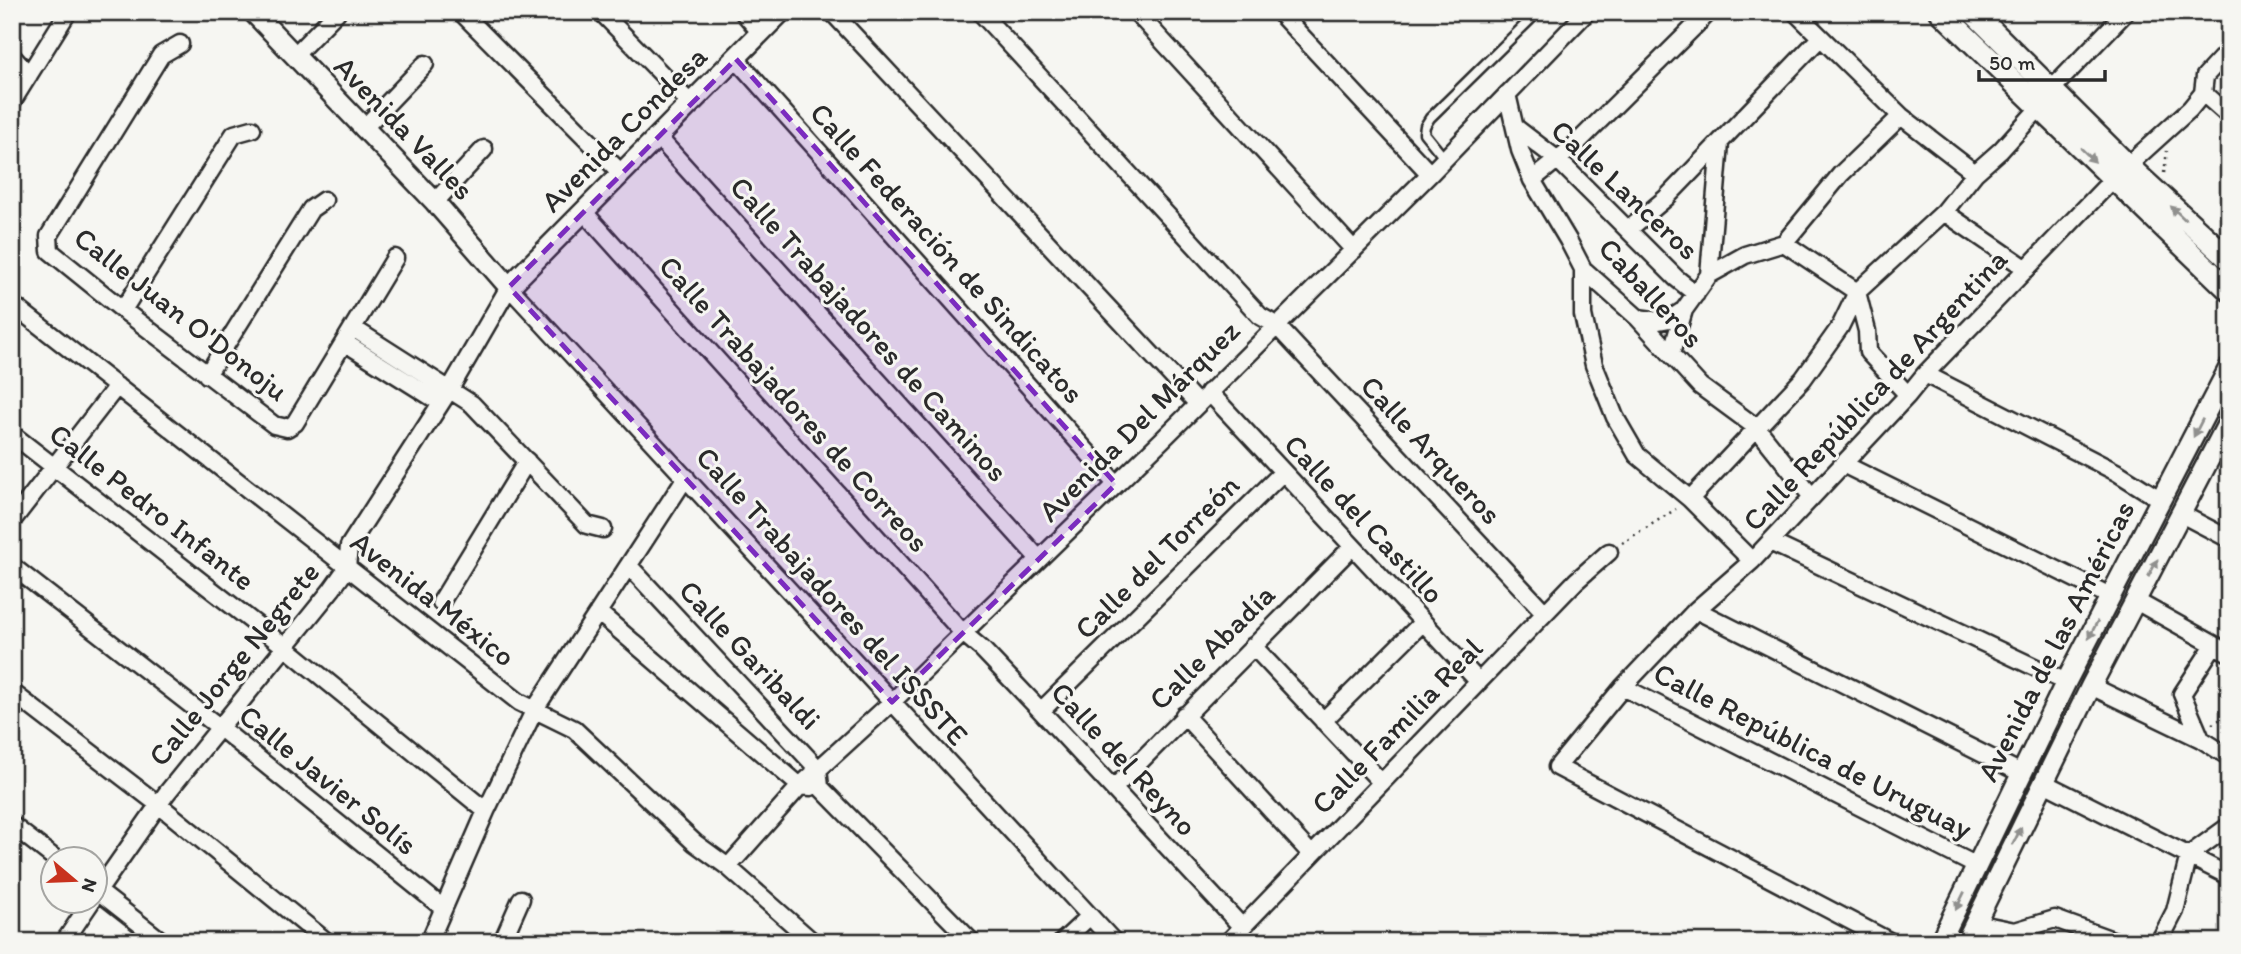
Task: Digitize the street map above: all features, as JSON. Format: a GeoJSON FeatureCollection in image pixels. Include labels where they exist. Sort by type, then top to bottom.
{"type":"FeatureCollection","features":[{"type":"Feature","properties":{"kind":"main road"},"geometry":{"type":"LineString","coordinates":[[1941,12],[2039,108],[2120,172],[2161,197],[2229,259]]}},
{"type":"Feature","properties":{"kind":"main road"},"geometry":{"type":"LineString","coordinates":[[1973,12],[2051,90],[2120,172],[2229,290]]}},
{"type":"Feature","properties":{"kind":"street"},"geometry":{"type":"LineString","coordinates":[[12,102],[68,12]]}},
{"type":"Feature","properties":{"kind":"street","name":"Avenida Valles"},"geometry":{"type":"LineString","coordinates":[[253,12],[435,202],[509,287]]}},
{"type":"Feature","properties":{"kind":"street"},"geometry":{"type":"LineString","coordinates":[[294,56],[337,12]]}},
{"type":"Feature","properties":{"kind":"street"},"geometry":{"type":"LineString","coordinates":[[461,12],[622,174]]}},
{"type":"Feature","properties":{"kind":"street"},"geometry":{"type":"LineString","coordinates":[[601,12],[691,104]]}},
{"type":"Feature","properties":{"kind":"street"},"geometry":{"type":"LineString","coordinates":[[744,12],[761,33]]}},
{"type":"Feature","properties":{"kind":"street","name":"Avenida Condesa"},"geometry":{"type":"LineString","coordinates":[[509,287],[781,12]]}},
{"type":"Feature","properties":{"kind":"street"},"geometry":{"type":"LineString","coordinates":[[832,12],[1198,404]]}},
{"type":"Feature","properties":{"kind":"street","name":"Calle Arqueros"},"geometry":{"type":"LineString","coordinates":[[980,12],[1260,316],[1276,325],[1545,613]]}},
{"type":"Feature","properties":{"kind":"street"},"geometry":{"type":"LineString","coordinates":[[1136,12],[1354,250]]}},
{"type":"Feature","properties":{"kind":"street"},"geometry":{"type":"LineString","coordinates":[[1279,12],[1430,174]]}},
{"type":"Feature","properties":{"kind":"street","name":"Avenida Del Márquez"},"geometry":{"type":"LineString","coordinates":[[728,867],[800,786],[892,702],[1198,404],[1430,174],[1587,12]]}},
{"type":"Feature","properties":{"kind":"street"},"geometry":{"type":"LineString","coordinates":[[1532,180],[1558,160],[1709,12]]}},
{"type":"Feature","properties":{"kind":"street"},"geometry":{"type":"LineString","coordinates":[[1795,12],[1901,116],[1975,173]]}},
{"type":"Feature","properties":{"kind":"street"},"geometry":{"type":"LineString","coordinates":[[1690,499],[1802,379],[1840,327],[1857,292],[1944,212],[1975,173],[2001,150],[2039,108],[2051,90],[2123,13]]}},
{"type":"Feature","properties":{"kind":"street"},"geometry":{"type":"LineString","coordinates":[[1628,230],[1666,198],[1820,38]]}},
{"type":"Feature","properties":{"kind":"street","name":"Calle Juan O'Donoju"},"geometry":{"type":"LineString","coordinates":[[180,44],[161,55],[50,236],[50,251],[274,425],[287,428],[295,423],[349,335]]}},
{"type":"Feature","properties":{"kind":"street","name":"Calle República de Argentina"},"geometry":{"type":"LineString","coordinates":[[1891,942],[1557,767],[1623,687],[1696,610],[1752,561],[1908,396],[1925,374],[2120,172],[2190,109],[2203,93],[2204,76],[2229,50]]}},
{"type":"Feature","properties":{"kind":"street"},"geometry":{"type":"LineString","coordinates":[[12,56],[29,75]]}},
{"type":"Feature","properties":{"kind":"street","name":"Calle Federación de Sindicatos"},"geometry":{"type":"LineString","coordinates":[[736,59],[1116,484]]}},
{"type":"Feature","properties":{"kind":"street"},"geometry":{"type":"LineString","coordinates":[[363,129],[425,64]]}},
{"type":"Feature","properties":{"kind":"street"},"geometry":{"type":"LineString","coordinates":[[2203,93],[2229,116]]}},
{"type":"Feature","properties":{"kind":"street","name":"Caballeros"},"geometry":{"type":"LineString","coordinates":[[1507,94],[1520,150],[1532,180],[1583,269],[1638,318],[1700,386],[1756,428],[1812,497]]}},
{"type":"Feature","properties":{"kind":"street"},"geometry":{"type":"LineString","coordinates":[[1671,354],[1685,310],[1709,275],[1745,255],[1784,243],[1842,174],[1901,116]]}},
{"type":"Feature","properties":{"kind":"street","name":"Calle Lanceros"},"geometry":{"type":"LineString","coordinates":[[1515,127],[1558,160],[1676,278],[1696,294]]}},
{"type":"Feature","properties":{"kind":"street"},"geometry":{"type":"LineString","coordinates":[[123,310],[234,134],[252,129]]}},
{"type":"Feature","properties":{"kind":"street","name":"Calle Trabajadores de Caminos"},"geometry":{"type":"LineString","coordinates":[[658,137],[1039,559]]}},
{"type":"Feature","properties":{"kind":"street"},"geometry":{"type":"LineString","coordinates":[[1709,275],[1720,143]]}},
{"type":"Feature","properties":{"kind":"street"},"geometry":{"type":"LineString","coordinates":[[435,202],[484,149]]}},
{"type":"Feature","properties":{"kind":"street"},"geometry":{"type":"LineString","coordinates":[[207,375],[311,209],[324,200]]}},
{"type":"Feature","properties":{"kind":"street","name":"Calle Trabajadores de Correos"},"geometry":{"type":"LineString","coordinates":[[584,212],[963,633]]}},
{"type":"Feature","properties":{"kind":"street"},"geometry":{"type":"LineString","coordinates":[[1944,212],[2027,269]]}},
{"type":"Feature","properties":{"kind":"street"},"geometry":{"type":"LineString","coordinates":[[1784,243],[1857,292],[1867,331],[1868,352],[1908,396]]}},
{"type":"Feature","properties":{"kind":"street"},"geometry":{"type":"LineString","coordinates":[[395,258],[349,335],[445,396],[472,404],[587,525],[603,529]]}},
{"type":"Feature","properties":{"kind":"street"},"geometry":{"type":"LineString","coordinates":[[1583,269],[1583,315],[1594,365],[1615,417],[1637,455],[1690,499],[1752,561]]}},
{"type":"Feature","properties":{"kind":"street","name":"Calle Jorge Negrete"},"geometry":{"type":"LineString","coordinates":[[108,876],[219,727],[347,568],[349,546],[445,396],[509,287]]}},
{"type":"Feature","properties":{"kind":"street","name":"Calle Trabajadores del ISSSTE"},"geometry":{"type":"LineString","coordinates":[[509,287],[1114,942]]}},
{"type":"Feature","properties":{"kind":"street","name":"Avenida México"},"geometry":{"type":"LineString","coordinates":[[12,304],[519,702],[575,729],[695,843],[728,867],[813,942]]}},
{"type":"Feature","properties":{"kind":"street"},"geometry":{"type":"LineString","coordinates":[[1638,318],[1659,321],[1670,319],[1685,310]]}},
{"type":"Feature","properties":{"kind":"street","name":"Avenida de las Américas"},"geometry":{"type":"LineString","coordinates":[[1940,942],[2066,682],[2229,368]]}},
{"type":"Feature","properties":{"kind":"street"},"geometry":{"type":"LineString","coordinates":[[1925,374],[2118,473],[2161,500]]}},
{"type":"Feature","properties":{"kind":"street"},"geometry":{"type":"LineString","coordinates":[[12,522],[117,386]]}},
{"type":"Feature","properties":{"kind":"street","name":"Calle del Castillo"},"geometry":{"type":"LineString","coordinates":[[1209,392],[1479,682]]}},
{"type":"Feature","properties":{"kind":"street","name":"Avenida de las Américas"},"geometry":{"type":"LineString","coordinates":[[1966,942],[2091,686],[2229,421]]}},
{"type":"Feature","properties":{"kind":"street","name":"Calle Pedro Infante"},"geometry":{"type":"LineString","coordinates":[[12,433],[285,647],[486,811]]}},
{"type":"Feature","properties":{"kind":"street"},"geometry":{"type":"LineString","coordinates":[[441,602],[527,461]]}},
{"type":"Feature","properties":{"kind":"street"},"geometry":{"type":"LineString","coordinates":[[1843,464],[2110,596]]}},
{"type":"Feature","properties":{"kind":"street","name":"Calle del Torreón"},"geometry":{"type":"LineString","coordinates":[[1041,711],[1283,472]]}},
{"type":"Feature","properties":{"kind":"street"},"geometry":{"type":"LineString","coordinates":[[429,942],[486,811],[535,709],[686,477]]}},
{"type":"Feature","properties":{"kind":"street"},"geometry":{"type":"LineString","coordinates":[[2181,514],[2229,539]]}},
{"type":"Feature","properties":{"kind":"street"},"geometry":{"type":"LineString","coordinates":[[1770,542],[2066,682]]}},
{"type":"Feature","properties":{"kind":"street","name":"Calle Abadía"},"geometry":{"type":"LineString","coordinates":[[1114,788],[1352,547]]}},
{"type":"Feature","properties":{"kind":"street","name":"Calle Familia Real"},"geometry":{"type":"LineString","coordinates":[[1228,942],[1545,613],[1609,552]]}},
{"type":"Feature","properties":{"kind":"street","name":"Calle Javier Solís"},"geometry":{"type":"LineString","coordinates":[[12,566],[219,727],[443,908]]}},
{"type":"Feature","properties":{"kind":"street","name":"Calle Garibaldi"},"geometry":{"type":"LineString","coordinates":[[629,566],[818,769],[820,788]]}},
{"type":"Feature","properties":{"kind":"street"},"geometry":{"type":"LineString","coordinates":[[2136,601],[2221,649],[2182,694],[2201,739]]}},
{"type":"Feature","properties":{"kind":"street"},"geometry":{"type":"LineString","coordinates":[[1696,610],[2021,773]]}},
{"type":"Feature","properties":{"kind":"street","name":"Calle Garibaldi"},"geometry":{"type":"LineString","coordinates":[[598,612],[800,786]]}},
{"type":"Feature","properties":{"kind":"street"},"geometry":{"type":"LineString","coordinates":[[1323,721],[1422,623]]}},
{"type":"Feature","properties":{"kind":"street","name":"Calle del Reyno"},"geometry":{"type":"LineString","coordinates":[[963,633],[982,649],[1041,711],[1242,927]]}},
{"type":"Feature","properties":{"kind":"street"},"geometry":{"type":"LineString","coordinates":[[1253,646],[1381,782]]}},
{"type":"Feature","properties":{"kind":"street"},"geometry":{"type":"LineString","coordinates":[[2091,686],[2201,739],[2229,757]]}},
{"type":"Feature","properties":{"kind":"street","name":"Calle República de Uruguay"},"geometry":{"type":"LineString","coordinates":[[1623,687],[1977,866]]}},
{"type":"Feature","properties":{"kind":"street"},"geometry":{"type":"LineString","coordinates":[[12,692],[159,805],[327,942]]}},
{"type":"Feature","properties":{"kind":"street"},"geometry":{"type":"LineString","coordinates":[[1184,715],[1311,854]]}},
{"type":"Feature","properties":{"kind":"street"},"geometry":{"type":"LineString","coordinates":[[2044,783],[2229,876]]}},
{"type":"Feature","properties":{"kind":"street"},"geometry":{"type":"LineString","coordinates":[[800,786],[820,788],[972,942]]}},
{"type":"Feature","properties":{"kind":"street"},"geometry":{"type":"LineString","coordinates":[[12,825],[40,846]]}},
{"type":"Feature","properties":{"kind":"street"},"geometry":{"type":"LineString","coordinates":[[2159,942],[2175,911],[2189,855],[2229,826]]}},
{"type":"Feature","properties":{"kind":"street"},"geometry":{"type":"LineString","coordinates":[[502,942],[521,899]]}},
{"type":"Feature","properties":{"kind":"street"},"geometry":{"type":"LineString","coordinates":[[108,903],[163,942]]}},
{"type":"Feature","properties":{"kind":"street","name":"Calle Jorge Negrete"},"geometry":{"type":"LineString","coordinates":[[64,942],[81,916]]}},
{"type":"Feature","properties":{"kind":"street"},"geometry":{"type":"LineString","coordinates":[[1062,942],[1090,916]]}},
{"type":"Feature","properties":{"kind":"street"},"geometry":{"type":"LineString","coordinates":[[1975,923],[2015,931],[2055,919],[2118,942]]}},
{"type":"Feature","properties":{"kind":"lane"},"geometry":{"type":"LineString","coordinates":[[1444,159],[1424,133],[1430,118],[1538,12]]}},
{"type":"Feature","properties":{"kind":"path"},"geometry":{"type":"LineString","coordinates":[[2161,197],[2171,127]]}},
{"type":"Feature","properties":{"kind":"path"},"geometry":{"type":"LineString","coordinates":[[1609,552],[1690,499]]}},
{"type":"Feature","properties":{"kind":"highlighted area"},"geometry":{"type":"Polygon","coordinates":[[[736,59],[1116,484],[892,702],[509,287],[736,59]]]}}]}
